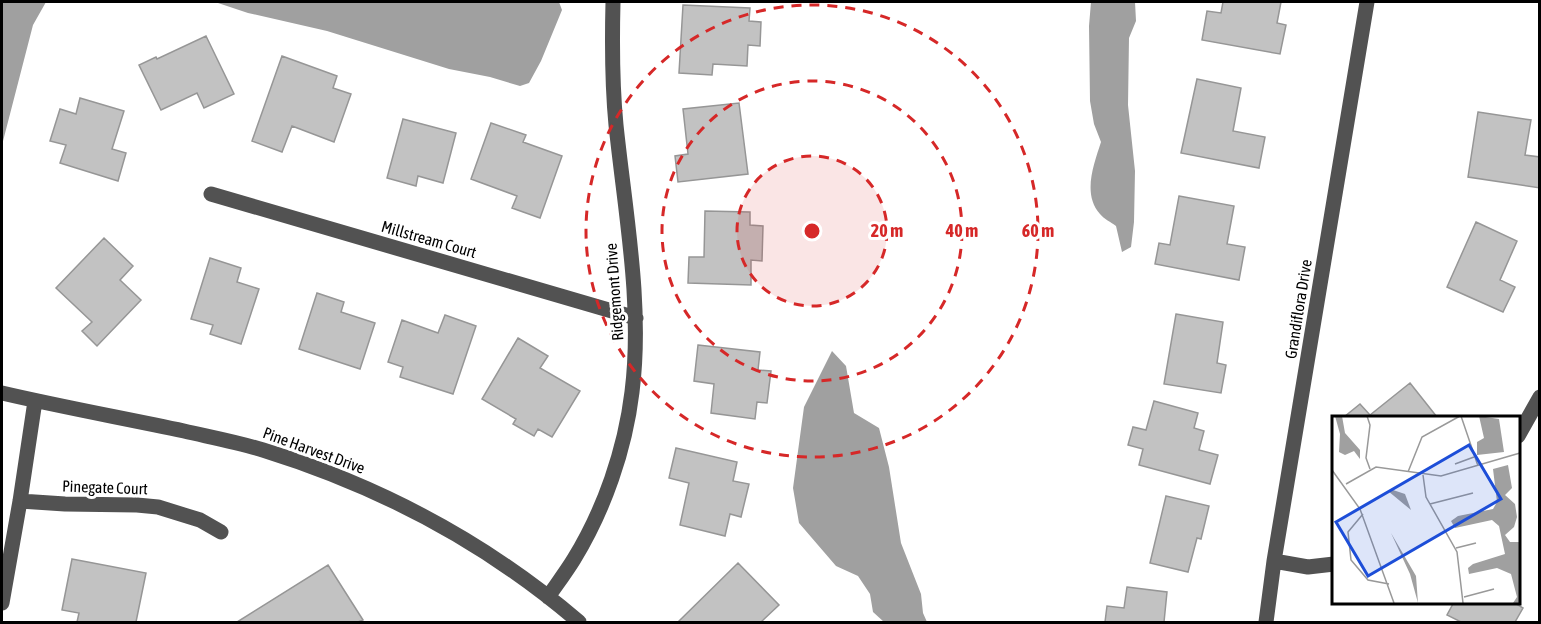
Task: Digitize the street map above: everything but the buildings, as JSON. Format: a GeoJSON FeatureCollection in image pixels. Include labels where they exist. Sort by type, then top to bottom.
{"type":"FeatureCollection","features":[{"type":"Feature","properties":{"kind":"street","name":"Ridgemont Drive"},"geometry":{"type":"LineString","coordinates":[[548,597],[574,558],[600,507],[619,456],[632,393],[636,318],[616,123],[613,76],[613,2]]}},
{"type":"Feature","properties":{"kind":"street","name":"Grandiflora Drive"},"geometry":{"type":"LineString","coordinates":[[1266,622],[1274,561],[1367,2]]}},
{"type":"Feature","properties":{"kind":"street","name":"Millstream Court"},"geometry":{"type":"LineString","coordinates":[[211,194],[636,318]]}},
{"type":"Feature","properties":{"kind":"street","name":"Pine Harvest Drive"},"geometry":{"type":"LineString","coordinates":[[2,393],[216,438],[330,473],[402,504],[473,543],[579,622]]}},
{"type":"Feature","properties":{"kind":"street"},"geometry":{"type":"LineString","coordinates":[[1520,432],[1539,397]]}},
{"type":"Feature","properties":{"kind":"street"},"geometry":{"type":"LineString","coordinates":[[2,603],[35,401]]}},
{"type":"Feature","properties":{"kind":"street","name":"Pinegate Court"},"geometry":{"type":"LineString","coordinates":[[20,501],[158,507],[200,519],[221,532]]}},
{"type":"Feature","properties":{"kind":"street"},"geometry":{"type":"LineString","coordinates":[[1274,561],[1308,567],[1332,564]]}},
{"type":"Feature","properties":{"kind":"shaded area"},"geometry":{"type":"Polygon","coordinates":[[[2,2],[46,2],[33,25],[2,145],[2,2]]]}},
{"type":"Feature","properties":{"kind":"shaded area"},"geometry":{"type":"Polygon","coordinates":[[[215,2],[559,2],[562,10],[541,61],[529,83],[520,86],[449,69],[327,31],[248,13],[215,2]]]}},
{"type":"Feature","properties":{"kind":"shaded area"},"geometry":{"type":"Polygon","coordinates":[[[1091,2],[1135,2],[1136,21],[1129,38],[1128,105],[1135,171],[1134,222],[1131,247],[1122,252],[1116,226],[1100,214],[1092,197],[1091,179],[1101,142],[1094,124],[1090,101],[1091,2]]]}},
{"type":"Feature","properties":{"kind":"shaded area"},"geometry":{"type":"Polygon","coordinates":[[[832,351],[846,366],[854,413],[879,428],[889,467],[901,543],[921,594],[923,613],[927,622],[884,622],[873,612],[870,594],[858,576],[836,566],[799,523],[793,488],[804,407],[832,351]]]}}]}
